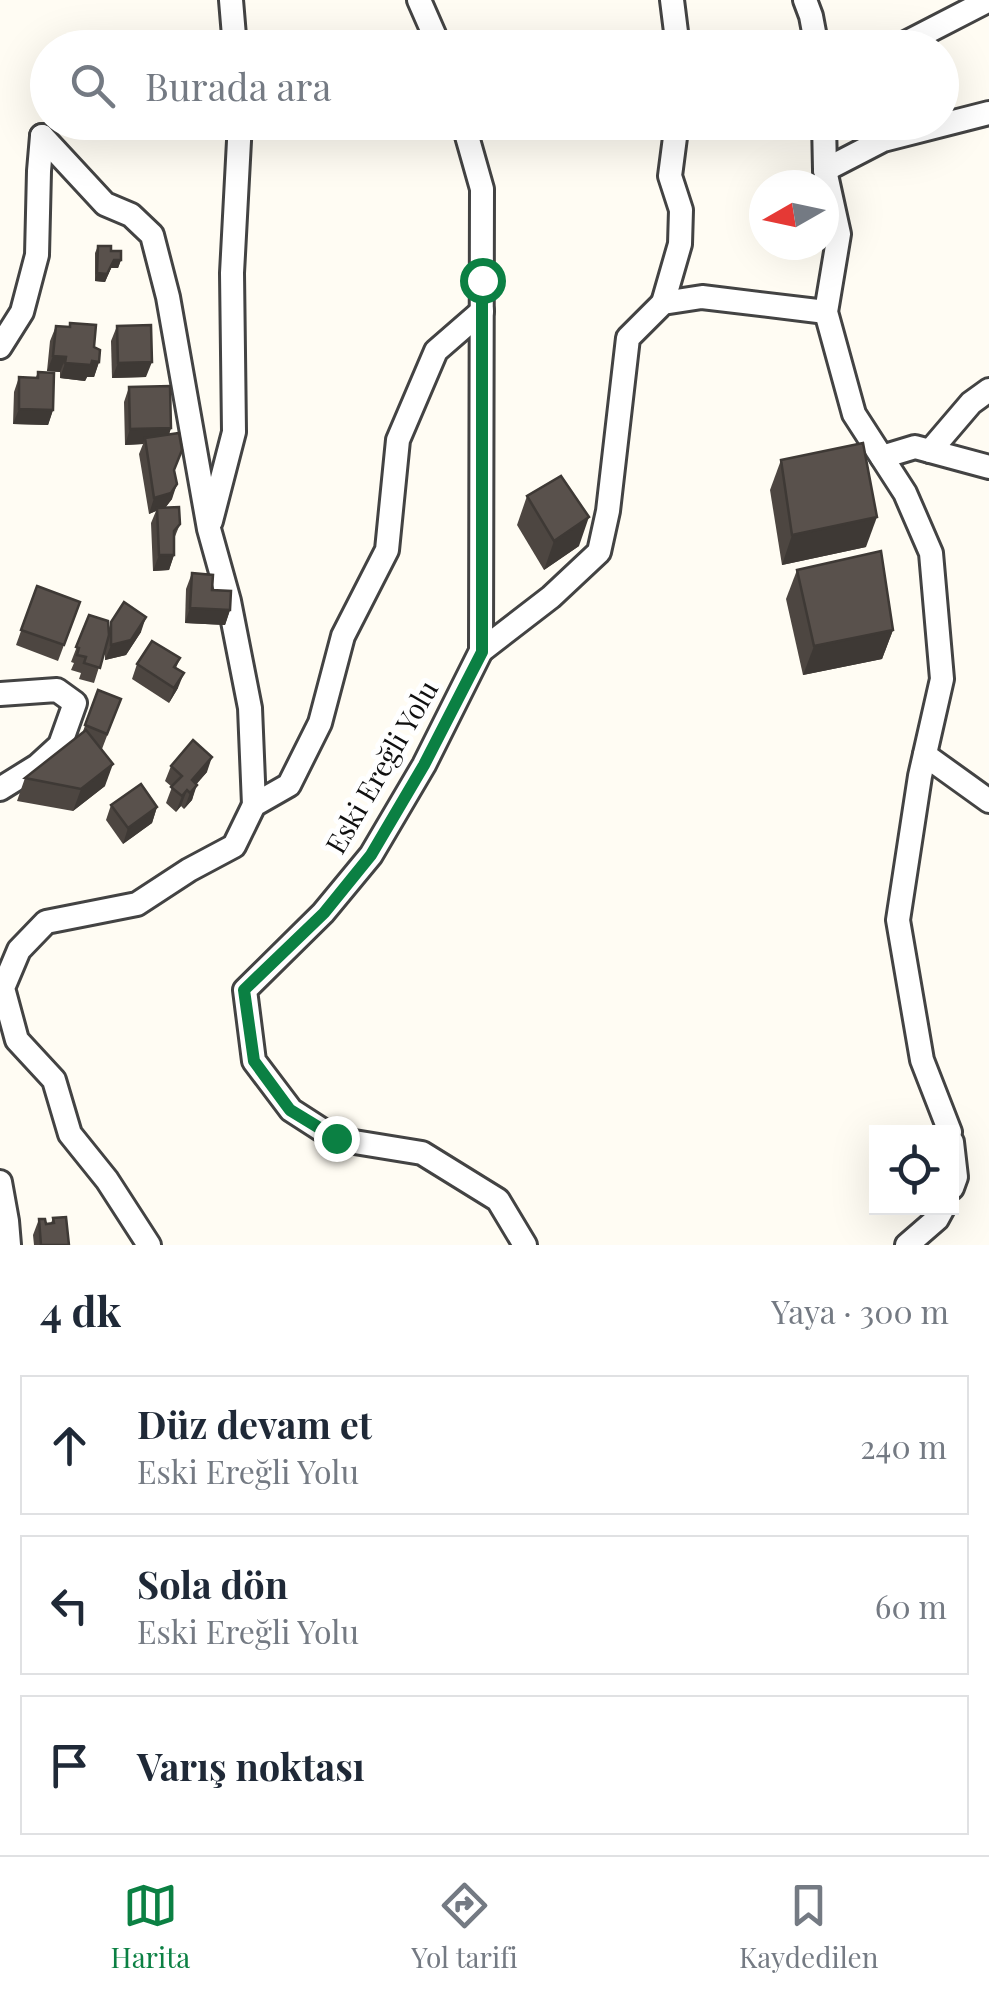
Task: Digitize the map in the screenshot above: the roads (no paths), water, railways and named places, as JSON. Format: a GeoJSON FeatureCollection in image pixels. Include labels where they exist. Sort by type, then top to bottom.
{"type":"FeatureCollection","features":[{"type":"Feature","properties":{"kind":"street"},"geometry":{"type":"LineString","coordinates":[[231,0],[234,30]]}},
{"type":"Feature","properties":{"kind":"street"},"geometry":{"type":"LineString","coordinates":[[418,0],[432,30]]}},
{"type":"Feature","properties":{"kind":"street"},"geometry":{"type":"LineString","coordinates":[[672,0],[676,30]]}},
{"type":"Feature","properties":{"kind":"street"},"geometry":{"type":"LineString","coordinates":[[804,0],[814,30]]}},
{"type":"Feature","properties":{"kind":"street"},"geometry":{"type":"LineString","coordinates":[[931,30],[989,0]]}},
{"type":"Feature","properties":{"kind":"street"},"geometry":{"type":"LineString","coordinates":[[959,121],[989,113]]}},
{"type":"Feature","properties":{"kind":"street"},"geometry":{"type":"LineString","coordinates":[[0,347],[22,312],[37,255],[42,140]]}},
{"type":"Feature","properties":{"kind":"street"},"geometry":{"type":"LineString","coordinates":[[46,140],[105,204],[131,216],[152,236],[168,297],[208,530],[229,601],[250,708],[254,805],[234,846],[137,904],[46,922],[20,950],[3,988],[17,1040],[54,1080],[70,1134],[107,1180],[149,1245]]}},
{"type":"Feature","properties":{"kind":"street"},"geometry":{"type":"LineString","coordinates":[[208,530],[234,432],[232,273],[239,140]]}},
{"type":"Feature","properties":{"kind":"street","name":"Eski Ereğli Yolu"},"geometry":{"type":"LineString","coordinates":[[468,140],[482,189],[482,652],[424,765],[371,855],[324,913],[244,990],[254,1061],[290,1110],[336,1138],[422,1153],[498,1200],[525,1245]]}},
{"type":"Feature","properties":{"kind":"street"},"geometry":{"type":"LineString","coordinates":[[482,652],[551,597],[599,552],[608,511],[628,338],[662,303],[680,244],[681,210],[670,176],[675,140]]}},
{"type":"Feature","properties":{"kind":"street"},"geometry":{"type":"LineString","coordinates":[[824,140],[825,170],[883,140]]}},
{"type":"Feature","properties":{"kind":"street"},"geometry":{"type":"LineString","coordinates":[[835,260],[826,312],[854,414],[905,494],[931,553],[942,678],[898,920],[922,1060],[947,1125]]}},
{"type":"Feature","properties":{"kind":"street"},"geometry":{"type":"LineString","coordinates":[[662,303],[702,297],[826,312]]}},
{"type":"Feature","properties":{"kind":"street"},"geometry":{"type":"LineString","coordinates":[[254,805],[289,785],[320,723],[343,636],[387,550],[398,440],[436,351],[482,311]]}},
{"type":"Feature","properties":{"kind":"street"},"geometry":{"type":"LineString","coordinates":[[930,451],[971,403],[989,390]]}},
{"type":"Feature","properties":{"kind":"street"},"geometry":{"type":"LineString","coordinates":[[882,457],[915,447],[989,467]]}},
{"type":"Feature","properties":{"kind":"street"},"geometry":{"type":"LineString","coordinates":[[0,694],[57,690],[75,703],[60,745],[37,766],[0,789]]}},
{"type":"Feature","properties":{"kind":"street"},"geometry":{"type":"LineString","coordinates":[[925,755],[989,800]]}},
{"type":"Feature","properties":{"kind":"street"},"geometry":{"type":"LineString","coordinates":[[0,1182],[9,1245]]}},
{"type":"Feature","properties":{"kind":"street"},"geometry":{"type":"LineString","coordinates":[[908,1245],[939,1215]]}}]}
